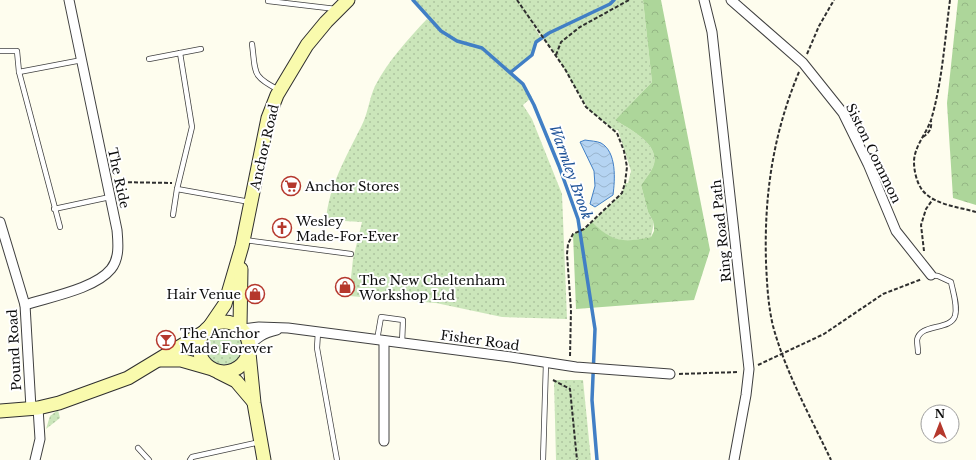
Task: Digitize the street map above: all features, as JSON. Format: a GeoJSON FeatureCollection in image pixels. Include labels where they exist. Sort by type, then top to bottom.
{"type":"FeatureCollection","features":[{"type":"Feature","properties":{"kind":"street","name":"The Ride"},"geometry":{"type":"LineString","coordinates":[[25,305],[92,284],[112,269],[119,246],[69,0]]}},
{"type":"Feature","properties":{"kind":"street","name":"Ring Road Path"},"geometry":{"type":"LineString","coordinates":[[704,0],[712,32],[749,369],[746,395],[734,460]]}},
{"type":"Feature","properties":{"kind":"street","name":"Siston Common"},"geometry":{"type":"LineString","coordinates":[[731,0],[803,63],[843,113],[868,164],[896,231],[931,275]]}},
{"type":"Feature","properties":{"kind":"street","name":"Anchor Road"},"geometry":{"type":"LineString","coordinates":[[207,329],[225,304],[243,243],[268,118],[279,90],[307,46],[344,5]]}},
{"type":"Feature","properties":{"kind":"street","name":"Pound Road"},"geometry":{"type":"LineString","coordinates":[[0,222],[4,245],[25,305],[34,408],[40,439],[35,460]]}},
{"type":"Feature","properties":{"kind":"street","name":"Anchor Road"},"geometry":{"type":"LineString","coordinates":[[242,328],[243,243]]}},
{"type":"Feature","properties":{"kind":"street"},"geometry":{"type":"LineString","coordinates":[[0,410],[34,408],[59,403],[128,378],[207,329],[225,322],[242,328],[249,350],[254,403],[264,460]]}},
{"type":"Feature","properties":{"kind":"street","name":"Fisher Road"},"geometry":{"type":"LineString","coordinates":[[242,328],[288,328],[606,371],[670,374]]}},
{"type":"Feature","properties":{"kind":"street","name":"Fisher Road"},"geometry":{"type":"LineString","coordinates":[[249,350],[252,342],[259,336],[288,328]]}},
{"type":"Feature","properties":{"kind":"street"},"geometry":{"type":"LineString","coordinates":[[207,329],[200,338],[199,352],[201,358],[214,370],[232,371],[238,368],[243,364],[249,350]]}},
{"type":"Feature","properties":{"kind":"street"},"geometry":{"type":"LineString","coordinates":[[381,340],[384,441]]}},
{"type":"Feature","properties":{"kind":"street"},"geometry":{"type":"LineString","coordinates":[[159,360],[180,360],[214,370],[236,381],[254,403]]}},
{"type":"Feature","properties":{"kind":"lane"},"geometry":{"type":"LineString","coordinates":[[268,1],[344,5]]}},
{"type":"Feature","properties":{"kind":"lane"},"geometry":{"type":"LineString","coordinates":[[252,44],[256,75],[262,82],[279,90]]}},
{"type":"Feature","properties":{"kind":"lane"},"geometry":{"type":"LineString","coordinates":[[149,59],[201,49]]}},
{"type":"Feature","properties":{"kind":"lane"},"geometry":{"type":"LineString","coordinates":[[0,51],[17,50],[20,72],[54,209],[60,227]]}},
{"type":"Feature","properties":{"kind":"lane"},"geometry":{"type":"LineString","coordinates":[[174,215],[179,183],[192,126],[180,53]]}},
{"type":"Feature","properties":{"kind":"lane"},"geometry":{"type":"LineString","coordinates":[[20,72],[82,60]]}},
{"type":"Feature","properties":{"kind":"lane"},"geometry":{"type":"LineString","coordinates":[[178,189],[252,202]]}},
{"type":"Feature","properties":{"kind":"lane"},"geometry":{"type":"LineString","coordinates":[[54,209],[110,197]]}},
{"type":"Feature","properties":{"kind":"lane"},"geometry":{"type":"LineString","coordinates":[[243,243],[351,254]]}},
{"type":"Feature","properties":{"kind":"lane"},"geometry":{"type":"LineString","coordinates":[[918,352],[917,340],[922,332],[948,323],[955,315],[951,282],[938,276],[931,275]]}},
{"type":"Feature","properties":{"kind":"lane"},"geometry":{"type":"LineString","coordinates":[[381,340],[381,317],[403,320],[402,343]]}},
{"type":"Feature","properties":{"kind":"lane"},"geometry":{"type":"LineString","coordinates":[[318,332],[317,348],[337,460]]}},
{"type":"Feature","properties":{"kind":"lane"},"geometry":{"type":"LineString","coordinates":[[543,460],[546,363]]}},
{"type":"Feature","properties":{"kind":"lane"},"geometry":{"type":"LineString","coordinates":[[190,460],[192,457],[260,442]]}},
{"type":"Feature","properties":{"kind":"lane"},"geometry":{"type":"LineString","coordinates":[[138,448],[149,460]]}},
{"type":"Feature","properties":{"kind":"path"},"geometry":{"type":"LineString","coordinates":[[517,0],[544,41],[556,55],[586,107],[617,133],[624,151],[627,167],[622,193],[584,229],[573,234],[568,244],[567,254],[573,367]]}},
{"type":"Feature","properties":{"kind":"path"},"geometry":{"type":"LineString","coordinates":[[556,55],[561,42],[580,27],[629,0]]}},
{"type":"Feature","properties":{"kind":"path"},"geometry":{"type":"LineString","coordinates":[[831,460],[782,355],[773,325],[767,290],[766,243],[768,194],[774,145],[786,103],[819,26],[834,0]]}},
{"type":"Feature","properties":{"kind":"path"},"geometry":{"type":"LineString","coordinates":[[950,0],[941,68],[931,120],[921,139],[914,161],[916,172],[923,191],[933,199],[976,212]]}},
{"type":"Feature","properties":{"kind":"path"},"geometry":{"type":"LineString","coordinates":[[107,182],[179,183]]}},
{"type":"Feature","properties":{"kind":"path"},"geometry":{"type":"LineString","coordinates":[[918,258],[924,255],[925,248],[921,225],[926,209],[933,199]]}},
{"type":"Feature","properties":{"kind":"path"},"geometry":{"type":"LineString","coordinates":[[670,374],[744,371],[782,355],[824,334],[883,294],[931,275]]}},
{"type":"Feature","properties":{"kind":"path"},"geometry":{"type":"LineString","coordinates":[[546,376],[570,389],[577,460]]}},
{"type":"Feature","properties":{"kind":"green space"},"geometry":{"type":"Polygon","coordinates":[[[414,0],[517,0],[520,4],[518,0],[643,0],[652,82],[615,120],[635,132],[648,143],[654,156],[653,167],[641,185],[648,212],[654,223],[651,237],[633,240],[618,240],[606,234],[592,222],[622,193],[625,183],[628,183],[631,171],[618,130],[614,130],[588,109],[556,55],[530,20],[541,38],[535,42],[532,55],[511,72],[523,84],[532,97],[523,105],[532,119],[562,194],[567,319],[502,317],[436,303],[349,296],[353,259],[362,222],[326,220],[328,207],[334,184],[363,122],[373,91],[380,77],[399,51],[427,19],[438,28],[414,0]]]}},
{"type":"Feature","properties":{"kind":"green space"},"geometry":{"type":"Polygon","coordinates":[[[643,0],[661,0],[710,250],[694,300],[576,309],[573,234],[584,229],[592,222],[606,234],[618,239],[633,240],[651,237],[654,231],[654,223],[648,212],[641,185],[654,164],[652,150],[648,143],[635,132],[615,120],[652,82],[643,0]]]}},
{"type":"Feature","properties":{"kind":"green space"},"geometry":{"type":"Polygon","coordinates":[[[958,0],[976,0],[976,205],[953,198],[947,103],[958,0]]]}},
{"type":"Feature","properties":{"kind":"green space"},"geometry":{"type":"Polygon","coordinates":[[[223,327],[231,329],[237,333],[241,339],[243,347],[241,355],[237,361],[231,365],[223,367],[215,365],[209,361],[205,355],[203,347],[205,339],[209,333],[215,329],[223,327]]]}},
{"type":"Feature","properties":{"kind":"green space"},"geometry":{"type":"Polygon","coordinates":[[[554,380],[583,380],[591,460],[556,460],[554,380]]]}},
{"type":"Feature","properties":{"kind":"green space"},"geometry":{"type":"Polygon","coordinates":[[[58,410],[60,418],[46,429],[50,416],[58,410]]]}},
{"type":"Feature","properties":{"kind":"water"},"geometry":{"type":"Polygon","coordinates":[[[585,140],[599,142],[606,147],[610,153],[614,167],[613,195],[595,207],[590,204],[595,186],[594,171],[580,142],[585,140]]]}},
{"type":"Feature","properties":{"kind":"waterway","name":"Warmley Brook"},"geometry":{"type":"LineString","coordinates":[[413,0],[441,31],[457,41],[482,48],[523,84],[534,105],[559,166],[578,219],[595,329],[592,400],[597,460]]}},
{"type":"Feature","properties":{"kind":"waterway"},"geometry":{"type":"LineString","coordinates":[[511,72],[532,55],[536,42],[549,33],[610,4],[614,0]]}},
{"type":"Feature","properties":{"kind":"place","name":"Anchor Stores"},"geometry":{"type":"Point","coordinates":[291,186]}},
{"type":"Feature","properties":{"kind":"place","name":"Wesley Made-For-Ever"},"geometry":{"type":"Point","coordinates":[282,228]}},
{"type":"Feature","properties":{"kind":"place","name":"The New Cheltenham Workshop Ltd"},"geometry":{"type":"Point","coordinates":[345,287]}},
{"type":"Feature","properties":{"kind":"place","name":"Hair Venue"},"geometry":{"type":"Point","coordinates":[255,294]}},
{"type":"Feature","properties":{"kind":"place","name":"The Anchor Made Forever"},"geometry":{"type":"Point","coordinates":[166,340]}}]}
